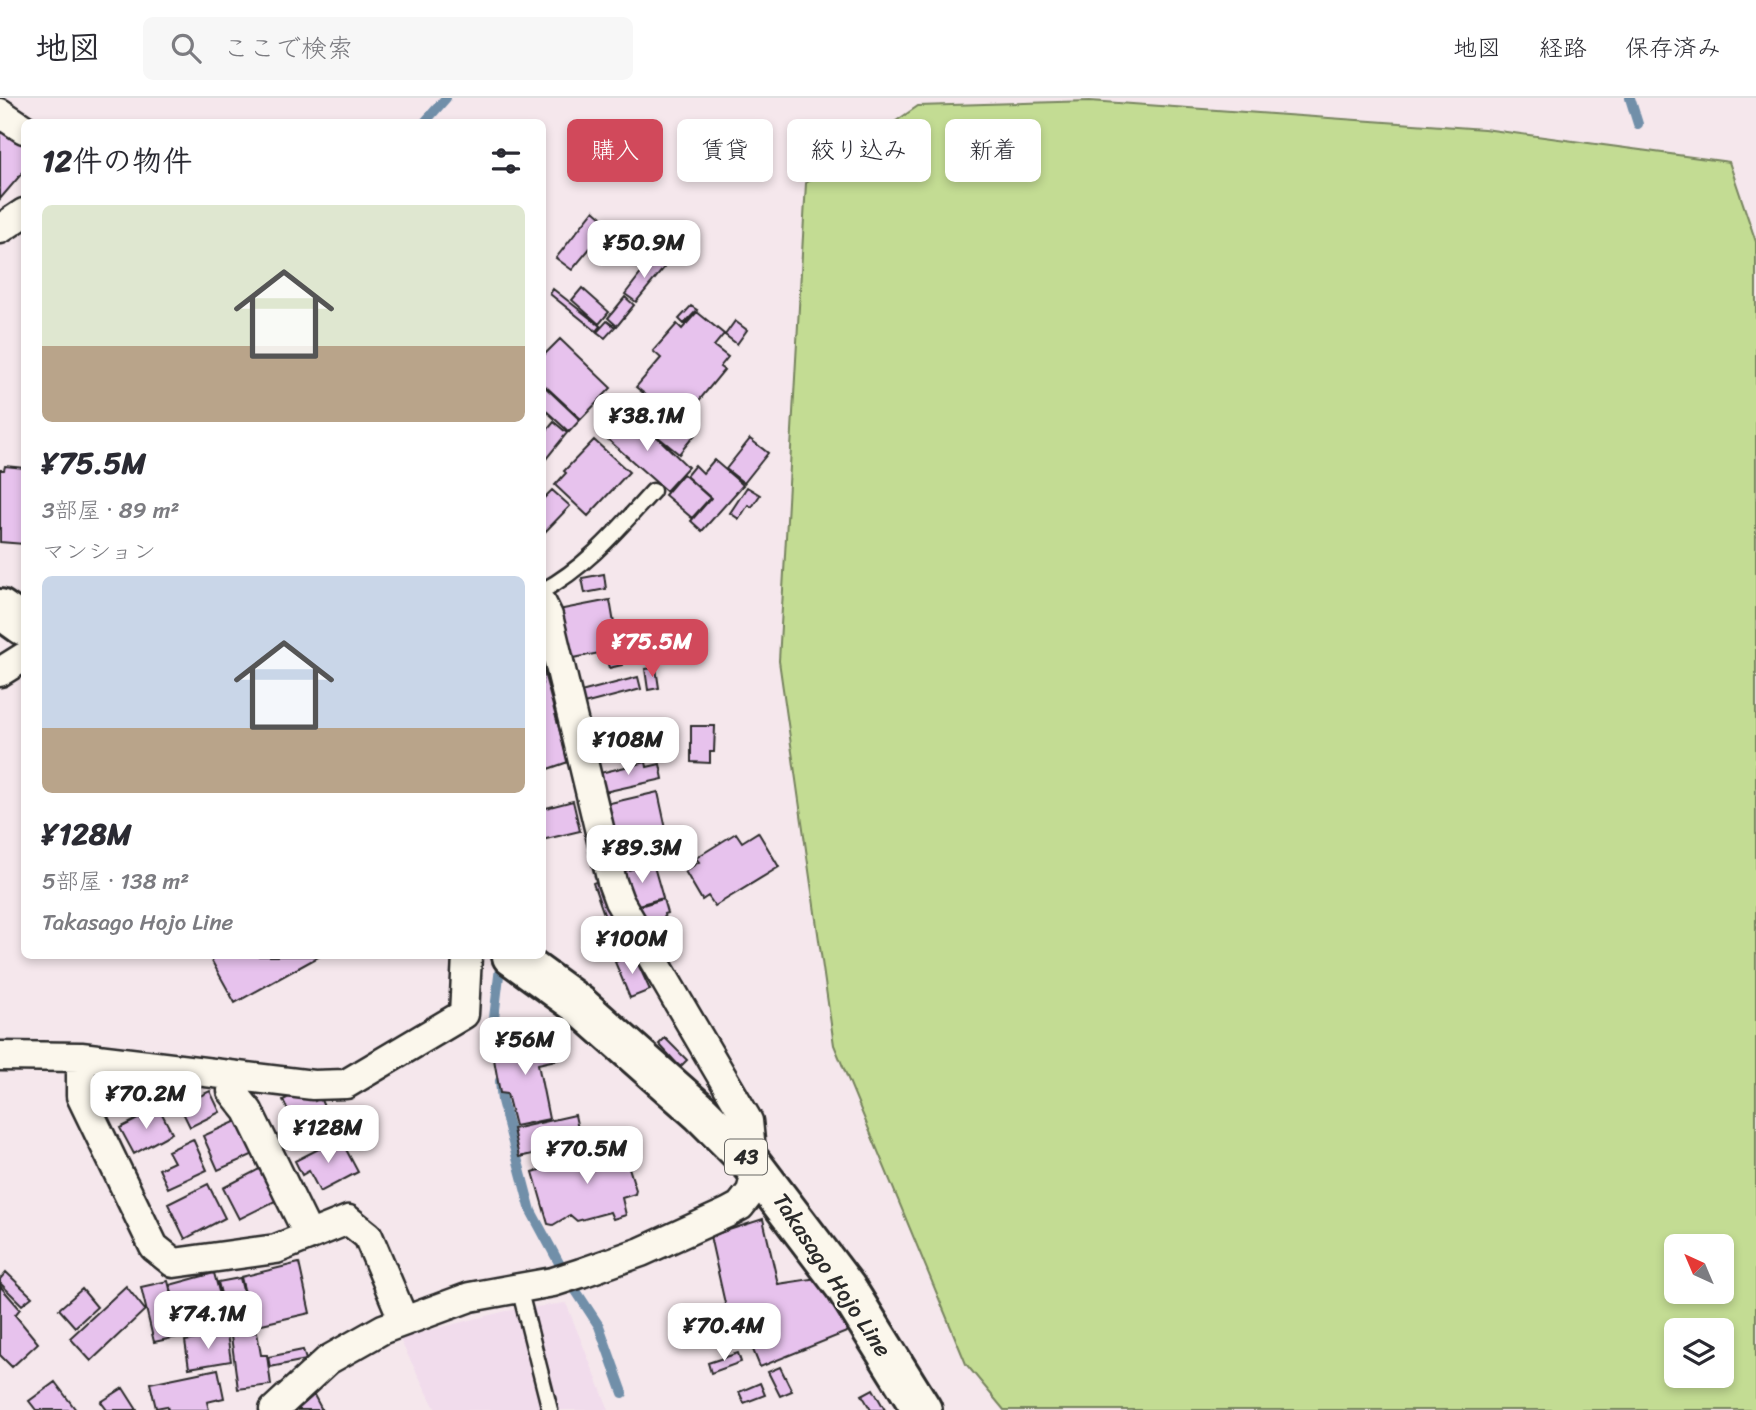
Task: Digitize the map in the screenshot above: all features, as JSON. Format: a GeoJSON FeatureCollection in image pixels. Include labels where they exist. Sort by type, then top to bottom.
{"type":"FeatureCollection","features":[{"type":"Feature","properties":{"kind":"main road"},"geometry":{"type":"LineString","coordinates":[[0,609],[21,624]]}},
{"type":"Feature","properties":{"kind":"main road","name":"Takasago Hojo Line"},"geometry":{"type":"LineString","coordinates":[[516,959],[578,1004],[701,1113],[752,1164],[846,1288],[922,1410]]}},
{"type":"Feature","properties":{"kind":"street"},"geometry":{"type":"LineString","coordinates":[[0,103],[3,98]]}},
{"type":"Feature","properties":{"kind":"street"},"geometry":{"type":"LineString","coordinates":[[0,113],[21,127]]}},
{"type":"Feature","properties":{"kind":"street"},"geometry":{"type":"LineString","coordinates":[[0,229],[21,215]]}},
{"type":"Feature","properties":{"kind":"street"},"geometry":{"type":"LineString","coordinates":[[274,1410],[328,1360],[383,1329],[470,1297],[553,1282],[641,1252],[740,1206],[751,1192],[752,1164],[748,1121],[630,924],[612,882],[546,612]]}},
{"type":"Feature","properties":{"kind":"street"},"geometry":{"type":"LineString","coordinates":[[0,672],[21,659]]}},
{"type":"Feature","properties":{"kind":"street"},"geometry":{"type":"LineString","coordinates":[[0,1056],[81,1056],[313,1085],[346,1084],[464,1014],[467,959]]}},
{"type":"Feature","properties":{"kind":"street"},"geometry":{"type":"LineString","coordinates":[[81,1056],[81,1096],[155,1247],[174,1262],[276,1249],[348,1220],[368,1236],[404,1321]]}},
{"type":"Feature","properties":{"kind":"street"},"geometry":{"type":"LineString","coordinates":[[232,1091],[248,1111],[309,1236]]}},
{"type":"Feature","properties":{"kind":"lane"},"geometry":{"type":"LineString","coordinates":[[546,589],[565,578],[608,541],[653,491]]}},
{"type":"Feature","properties":{"kind":"lane"},"geometry":{"type":"LineString","coordinates":[[519,1288],[551,1410]]}},
{"type":"Feature","properties":{"kind":"shaded area"},"geometry":{"type":"Polygon","coordinates":[[[566,1303],[609,1410],[436,1410],[399,1338],[506,1311],[566,1303]]]}},
{"type":"Feature","properties":{"kind":"green space"},"geometry":{"type":"Polygon","coordinates":[[[1090,101],[1484,129],[1729,162],[1756,242],[1756,1410],[1004,1410],[966,1364],[834,1045],[779,661],[806,183],[931,182],[931,119],[899,119],[918,106],[1090,101]]]}},
{"type":"Feature","properties":{"kind":"building"},"geometry":{"type":"Polygon","coordinates":[[[0,128],[8,130],[21,141],[21,174],[0,199],[0,128]]]}},
{"type":"Feature","properties":{"kind":"building"},"geometry":{"type":"Polygon","coordinates":[[[594,210],[610,224],[572,270],[556,258],[594,210]]]}},
{"type":"Feature","properties":{"kind":"building"},"geometry":{"type":"Polygon","coordinates":[[[652,259],[664,268],[636,302],[625,294],[652,259]]]}},
{"type":"Feature","properties":{"kind":"building"},"geometry":{"type":"Polygon","coordinates":[[[582,288],[609,312],[599,324],[572,300],[582,288]]]}},
{"type":"Feature","properties":{"kind":"building"},"geometry":{"type":"Polygon","coordinates":[[[553,289],[600,326],[596,331],[550,294],[553,289]]]}},
{"type":"Feature","properties":{"kind":"building"},"geometry":{"type":"Polygon","coordinates":[[[625,297],[634,305],[617,326],[608,318],[625,297]]]}},
{"type":"Feature","properties":{"kind":"building"},"geometry":{"type":"Polygon","coordinates":[[[691,306],[697,310],[684,324],[679,319],[691,306]]]}},
{"type":"Feature","properties":{"kind":"building"},"geometry":{"type":"Polygon","coordinates":[[[697,312],[724,334],[714,346],[728,357],[720,367],[724,370],[683,420],[697,432],[679,454],[641,423],[657,404],[636,387],[661,358],[653,351],[677,324],[682,329],[697,312]]]}},
{"type":"Feature","properties":{"kind":"building"},"geometry":{"type":"Polygon","coordinates":[[[607,321],[615,327],[605,338],[597,332],[607,321]]]}},
{"type":"Feature","properties":{"kind":"building"},"geometry":{"type":"Polygon","coordinates":[[[735,321],[747,330],[737,344],[725,335],[735,321]]]}},
{"type":"Feature","properties":{"kind":"building"},"geometry":{"type":"Polygon","coordinates":[[[560,339],[611,388],[581,419],[546,387],[546,353],[560,339]]]}},
{"type":"Feature","properties":{"kind":"building"},"geometry":{"type":"Polygon","coordinates":[[[546,388],[580,420],[569,432],[546,411],[546,388]]]}},
{"type":"Feature","properties":{"kind":"building"},"geometry":{"type":"Polygon","coordinates":[[[624,415],[650,439],[656,436],[688,467],[666,491],[604,436],[624,415]]]}},
{"type":"Feature","properties":{"kind":"building"},"geometry":{"type":"Polygon","coordinates":[[[554,422],[567,433],[546,459],[546,431],[554,422]]]}},
{"type":"Feature","properties":{"kind":"building"},"geometry":{"type":"Polygon","coordinates":[[[750,439],[768,453],[744,483],[726,469],[750,439]]]}},
{"type":"Feature","properties":{"kind":"building"},"geometry":{"type":"Polygon","coordinates":[[[594,440],[629,472],[588,516],[555,485],[566,473],[564,471],[594,440]]]}},
{"type":"Feature","properties":{"kind":"building"},"geometry":{"type":"Polygon","coordinates":[[[714,460],[743,485],[702,531],[691,521],[711,498],[686,476],[695,465],[703,473],[714,460]]]}},
{"type":"Feature","properties":{"kind":"building"},"geometry":{"type":"Polygon","coordinates":[[[5,466],[21,468],[21,544],[0,542],[0,470],[4,470],[5,466]]]}},
{"type":"Feature","properties":{"kind":"building"},"geometry":{"type":"Polygon","coordinates":[[[683,474],[710,498],[692,518],[665,495],[683,474]]]}},
{"type":"Feature","properties":{"kind":"building"},"geometry":{"type":"Polygon","coordinates":[[[747,487],[760,495],[752,507],[748,505],[739,519],[730,513],[747,487]]]}},
{"type":"Feature","properties":{"kind":"building"},"geometry":{"type":"Polygon","coordinates":[[[552,490],[570,506],[546,531],[546,496],[552,490]]]}},
{"type":"Feature","properties":{"kind":"building"},"geometry":{"type":"Polygon","coordinates":[[[604,574],[606,589],[585,593],[582,578],[604,574]]]}},
{"type":"Feature","properties":{"kind":"building"},"geometry":{"type":"Polygon","coordinates":[[[610,600],[617,641],[603,643],[605,652],[573,658],[574,666],[558,610],[610,600]]]}},
{"type":"Feature","properties":{"kind":"building"},"geometry":{"type":"Polygon","coordinates":[[[618,650],[622,665],[609,668],[605,653],[618,650]]]}},
{"type":"Feature","properties":{"kind":"building"},"geometry":{"type":"Polygon","coordinates":[[[656,668],[659,688],[648,690],[645,669],[656,668]]]}},
{"type":"Feature","properties":{"kind":"building"},"geometry":{"type":"Polygon","coordinates":[[[638,677],[641,689],[580,705],[577,693],[638,677]]]}},
{"type":"Feature","properties":{"kind":"building"},"geometry":{"type":"Polygon","coordinates":[[[546,680],[568,762],[546,770],[546,680]]]}},
{"type":"Feature","properties":{"kind":"building"},"geometry":{"type":"Polygon","coordinates":[[[691,726],[715,726],[714,752],[710,752],[710,763],[691,762],[691,726]]]}},
{"type":"Feature","properties":{"kind":"building"},"geometry":{"type":"Polygon","coordinates":[[[646,762],[647,767],[660,764],[663,779],[600,793],[596,774],[646,762]]]}},
{"type":"Feature","properties":{"kind":"building"},"geometry":{"type":"Polygon","coordinates":[[[658,792],[666,829],[651,832],[653,843],[633,848],[631,841],[616,845],[606,804],[658,792]]]}},
{"type":"Feature","properties":{"kind":"building"},"geometry":{"type":"Polygon","coordinates":[[[573,801],[580,831],[546,839],[546,808],[573,801]]]}},
{"type":"Feature","properties":{"kind":"building"},"geometry":{"type":"Polygon","coordinates":[[[758,832],[779,867],[715,906],[708,896],[702,900],[685,871],[699,862],[696,858],[736,833],[742,842],[758,832]]]}},
{"type":"Feature","properties":{"kind":"building"},"geometry":{"type":"Polygon","coordinates":[[[653,863],[663,898],[631,907],[621,872],[653,863]]]}},
{"type":"Feature","properties":{"kind":"building"},"geometry":{"type":"Polygon","coordinates":[[[600,880],[622,934],[614,937],[593,883],[600,880]]]}},
{"type":"Feature","properties":{"kind":"building"},"geometry":{"type":"Polygon","coordinates":[[[663,899],[667,913],[664,914],[665,921],[645,927],[633,908],[663,899]]]}},
{"type":"Feature","properties":{"kind":"building"},"geometry":{"type":"Polygon","coordinates":[[[633,953],[650,990],[630,998],[615,962],[633,953]]]}},
{"type":"Feature","properties":{"kind":"building"},"geometry":{"type":"Polygon","coordinates":[[[211,959],[315,959],[235,1003],[211,959]]]}},
{"type":"Feature","properties":{"kind":"building"},"geometry":{"type":"Polygon","coordinates":[[[556,1035],[560,1059],[538,1064],[549,1119],[515,1126],[507,1094],[500,1093],[492,1048],[556,1035]]]}},
{"type":"Feature","properties":{"kind":"building"},"geometry":{"type":"Polygon","coordinates":[[[665,1038],[687,1060],[680,1067],[659,1044],[665,1038]]]}},
{"type":"Feature","properties":{"kind":"building"},"geometry":{"type":"Polygon","coordinates":[[[106,1075],[150,1076],[149,1108],[105,1107],[106,1075]]]}},
{"type":"Feature","properties":{"kind":"building"},"geometry":{"type":"Polygon","coordinates":[[[191,1078],[200,1096],[210,1091],[220,1112],[190,1127],[171,1088],[191,1078]]]}},
{"type":"Feature","properties":{"kind":"building"},"geometry":{"type":"Polygon","coordinates":[[[309,1087],[315,1101],[320,1098],[333,1126],[302,1141],[283,1100],[309,1087]]]}},
{"type":"Feature","properties":{"kind":"building"},"geometry":{"type":"Polygon","coordinates":[[[159,1108],[172,1133],[134,1154],[120,1128],[159,1108]]]}},
{"type":"Feature","properties":{"kind":"building"},"geometry":{"type":"Polygon","coordinates":[[[575,1115],[581,1143],[519,1157],[513,1129],[575,1115]]]}},
{"type":"Feature","properties":{"kind":"building"},"geometry":{"type":"Polygon","coordinates":[[[239,1120],[254,1154],[218,1170],[203,1136],[239,1120]]]}},
{"type":"Feature","properties":{"kind":"building"},"geometry":{"type":"Polygon","coordinates":[[[340,1138],[358,1172],[320,1192],[309,1171],[302,1175],[295,1161],[340,1138]]]}},
{"type":"Feature","properties":{"kind":"building"},"geometry":{"type":"Polygon","coordinates":[[[193,1139],[207,1170],[168,1188],[159,1169],[174,1162],[168,1151],[193,1139]]]}},
{"type":"Feature","properties":{"kind":"building"},"geometry":{"type":"Polygon","coordinates":[[[621,1142],[636,1190],[635,1194],[622,1198],[626,1215],[613,1219],[610,1212],[577,1221],[570,1215],[553,1225],[548,1224],[533,1172],[594,1153],[595,1149],[621,1142]]]}},
{"type":"Feature","properties":{"kind":"building"},"geometry":{"type":"Polygon","coordinates":[[[265,1166],[281,1198],[239,1219],[223,1188],[265,1166]]]}},
{"type":"Feature","properties":{"kind":"building"},"geometry":{"type":"Polygon","coordinates":[[[208,1184],[225,1218],[185,1239],[168,1204],[208,1184]]]}},
{"type":"Feature","properties":{"kind":"building"},"geometry":{"type":"Polygon","coordinates":[[[763,1219],[778,1284],[817,1278],[850,1327],[849,1331],[760,1367],[747,1335],[732,1335],[710,1236],[763,1219]]]}},
{"type":"Feature","properties":{"kind":"building"},"geometry":{"type":"Polygon","coordinates":[[[299,1263],[310,1313],[253,1326],[241,1277],[299,1263]]]}},
{"type":"Feature","properties":{"kind":"building"},"geometry":{"type":"Polygon","coordinates":[[[6,1272],[32,1297],[22,1305],[0,1283],[6,1272]]]}},
{"type":"Feature","properties":{"kind":"building"},"geometry":{"type":"Polygon","coordinates":[[[214,1273],[228,1325],[183,1336],[170,1285],[214,1273]]]}},
{"type":"Feature","properties":{"kind":"building"},"geometry":{"type":"Polygon","coordinates":[[[240,1278],[252,1328],[231,1334],[218,1282],[240,1278]]]}},
{"type":"Feature","properties":{"kind":"building"},"geometry":{"type":"Polygon","coordinates":[[[168,1281],[182,1336],[154,1342],[141,1287],[168,1281]]]}},
{"type":"Feature","properties":{"kind":"building"},"geometry":{"type":"Polygon","coordinates":[[[0,1286],[20,1309],[15,1315],[38,1343],[12,1367],[0,1355],[0,1286]]]}},
{"type":"Feature","properties":{"kind":"building"},"geometry":{"type":"Polygon","coordinates":[[[126,1286],[145,1310],[91,1361],[70,1338],[126,1286]]]}},
{"type":"Feature","properties":{"kind":"building"},"geometry":{"type":"Polygon","coordinates":[[[82,1289],[97,1307],[75,1327],[59,1309],[82,1289]]]}},
{"type":"Feature","properties":{"kind":"building"},"geometry":{"type":"Polygon","coordinates":[[[257,1332],[261,1355],[267,1355],[271,1385],[238,1389],[231,1336],[257,1332]]]}},
{"type":"Feature","properties":{"kind":"building"},"geometry":{"type":"Polygon","coordinates":[[[227,1334],[231,1361],[189,1368],[185,1341],[227,1334]]]}},
{"type":"Feature","properties":{"kind":"building"},"geometry":{"type":"Polygon","coordinates":[[[303,1350],[306,1360],[270,1367],[268,1357],[303,1350]]]}},
{"type":"Feature","properties":{"kind":"building"},"geometry":{"type":"Polygon","coordinates":[[[738,1353],[741,1362],[711,1373],[708,1363],[738,1353]]]}},
{"type":"Feature","properties":{"kind":"building"},"geometry":{"type":"Polygon","coordinates":[[[780,1367],[792,1391],[780,1396],[768,1372],[780,1367]]]}},
{"type":"Feature","properties":{"kind":"building"},"geometry":{"type":"Polygon","coordinates":[[[218,1369],[224,1398],[207,1402],[209,1410],[168,1410],[167,1406],[156,1408],[150,1383],[218,1369]]]}},
{"type":"Feature","properties":{"kind":"building"},"geometry":{"type":"Polygon","coordinates":[[[55,1382],[76,1410],[36,1410],[29,1401],[55,1382]]]}},
{"type":"Feature","properties":{"kind":"building"},"geometry":{"type":"Polygon","coordinates":[[[760,1383],[765,1395],[744,1403],[739,1392],[760,1383]]]}},
{"type":"Feature","properties":{"kind":"building"},"geometry":{"type":"Polygon","coordinates":[[[123,1388],[137,1410],[107,1410],[101,1402],[123,1388]]]}},
{"type":"Feature","properties":{"kind":"building"},"geometry":{"type":"Polygon","coordinates":[[[873,1389],[885,1410],[871,1410],[862,1395],[873,1389]]]}},
{"type":"Feature","properties":{"kind":"building"},"geometry":{"type":"Polygon","coordinates":[[[314,1395],[322,1410],[297,1410],[314,1395]]]}},
{"type":"Feature","properties":{"kind":"waterway"},"geometry":{"type":"LineString","coordinates":[[428,119],[446,98]]}},
{"type":"Feature","properties":{"kind":"waterway"},"geometry":{"type":"LineString","coordinates":[[1630,98],[1638,124]]}},
{"type":"Feature","properties":{"kind":"waterway"},"geometry":{"type":"LineString","coordinates":[[498,1058],[494,1018],[500,967]]}},
{"type":"Feature","properties":{"kind":"waterway"},"geometry":{"type":"LineString","coordinates":[[500,1081],[502,1101],[531,1211],[565,1274],[599,1326],[623,1393]]}}]}
